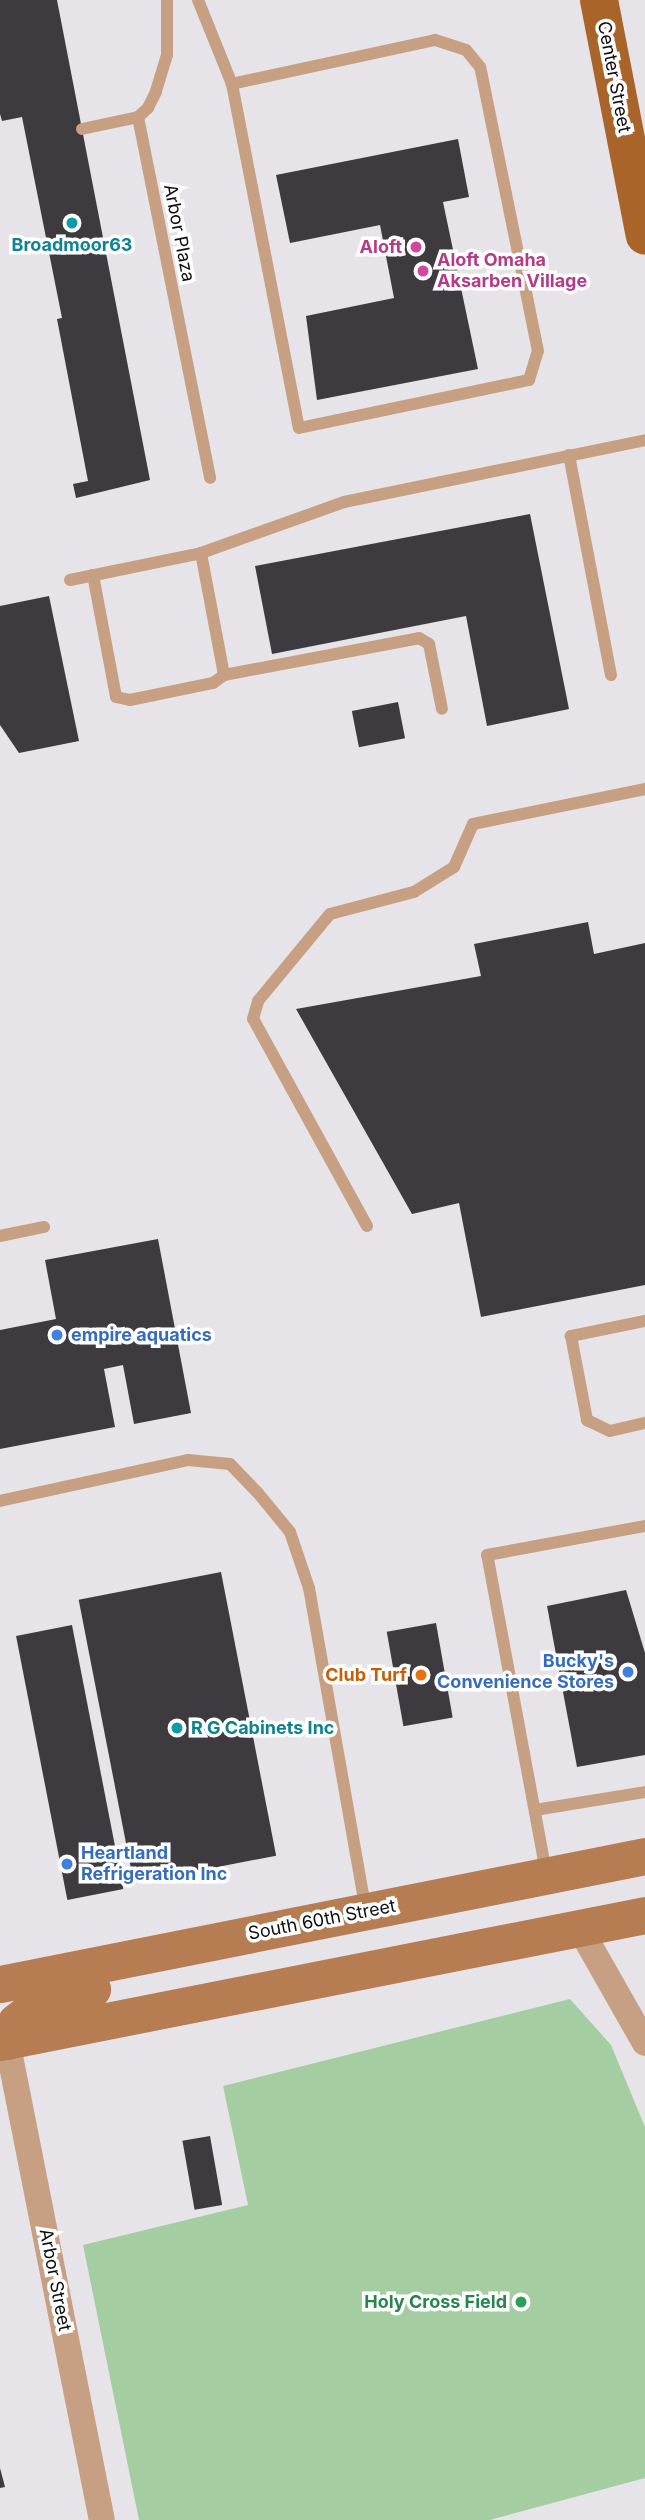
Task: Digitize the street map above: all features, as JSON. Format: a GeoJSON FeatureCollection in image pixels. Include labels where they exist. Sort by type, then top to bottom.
{"type":"FeatureCollection","features":[{"type":"Feature","properties":{"kind":"main road","name":"Center Street"},"geometry":{"type":"LineString","coordinates":[[599,0],[645,236]]}},
{"type":"Feature","properties":{"kind":"main road","name":"South 60th Street"},"geometry":{"type":"LineString","coordinates":[[0,1984],[645,1856]]}},
{"type":"Feature","properties":{"kind":"main road"},"geometry":{"type":"LineString","coordinates":[[4,2042],[645,1915]]}},
{"type":"Feature","properties":{"kind":"main road"},"geometry":{"type":"LineString","coordinates":[[4,2042],[16,2022],[52,1997],[206,1964],[242,1936]]}},
{"type":"Feature","properties":{"kind":"street"},"geometry":{"type":"LineString","coordinates":[[579,1927],[645,2043]]}},
{"type":"Feature","properties":{"kind":"street","name":"Arbor Street"},"geometry":{"type":"LineString","coordinates":[[4,2042],[102,2520]]}},
{"type":"Feature","properties":{"kind":"lane"},"geometry":{"type":"LineString","coordinates":[[82,129],[138,117],[148,108],[156,92],[167,55],[167,0]]}},
{"type":"Feature","properties":{"kind":"lane"},"geometry":{"type":"LineString","coordinates":[[198,0],[222,52],[232,84],[299,428],[529,380],[538,351],[480,67],[466,50],[435,40],[232,84]]}},
{"type":"Feature","properties":{"kind":"lane","name":"Arbor Plaza"},"geometry":{"type":"LineString","coordinates":[[138,117],[211,478]]}},
{"type":"Feature","properties":{"kind":"lane"},"geometry":{"type":"LineString","coordinates":[[70,580],[201,553],[344,502],[645,440]]}},
{"type":"Feature","properties":{"kind":"lane"},"geometry":{"type":"LineString","coordinates":[[569,455],[611,675]]}},
{"type":"Feature","properties":{"kind":"lane"},"geometry":{"type":"LineString","coordinates":[[201,553],[225,675]]}},
{"type":"Feature","properties":{"kind":"lane"},"geometry":{"type":"LineString","coordinates":[[93,575],[116,697],[130,701],[212,683],[225,675],[419,638],[429,644],[442,709]]}},
{"type":"Feature","properties":{"kind":"lane"},"geometry":{"type":"LineString","coordinates":[[367,1226],[253,1019],[258,1000],[330,914],[414,892],[454,867],[472,824],[645,789]]}},
{"type":"Feature","properties":{"kind":"lane"},"geometry":{"type":"LineString","coordinates":[[0,1236],[44,1227]]}},
{"type":"Feature","properties":{"kind":"lane"},"geometry":{"type":"LineString","coordinates":[[645,1321],[571,1336],[587,1420],[610,1431],[645,1423]]}},
{"type":"Feature","properties":{"kind":"lane"},"geometry":{"type":"LineString","coordinates":[[0,1501],[188,1460],[230,1464],[258,1493],[290,1532],[309,1588],[366,1911]]}},
{"type":"Feature","properties":{"kind":"lane"},"geometry":{"type":"LineString","coordinates":[[547,1875],[487,1555],[645,1526]]}},
{"type":"Feature","properties":{"kind":"lane"},"geometry":{"type":"LineString","coordinates":[[535,1811],[645,1792]]}},
{"type":"Feature","properties":{"kind":"green space"},"geometry":{"type":"Polygon","coordinates":[[[570,1999],[611,2045],[645,2127],[645,2478],[490,2520],[139,2520],[83,2245],[248,2205],[223,2086],[570,1999]]]}},
{"type":"Feature","properties":{"kind":"building","name":"Broadmoor63"},"geometry":{"type":"Polygon","coordinates":[[[0,0],[57,0],[150,480],[76,498],[73,484],[88,481],[57,319],[62,318],[22,117],[2,121],[0,114],[0,0]]]}},
{"type":"Feature","properties":{"kind":"building","name":"Aloft Omaha Aksarben Village"},"geometry":{"type":"Polygon","coordinates":[[[458,139],[469,197],[443,202],[478,369],[317,400],[306,316],[394,298],[380,225],[290,243],[276,175],[458,139]]]}},
{"type":"Feature","properties":{"kind":"building"},"geometry":{"type":"Polygon","coordinates":[[[530,514],[569,709],[487,726],[466,616],[272,654],[255,566],[530,514]]]}},
{"type":"Feature","properties":{"kind":"building"},"geometry":{"type":"Polygon","coordinates":[[[49,596],[79,741],[19,753],[0,725],[0,606],[49,596]]]}},
{"type":"Feature","properties":{"kind":"building"},"geometry":{"type":"Polygon","coordinates":[[[398,702],[405,738],[359,747],[352,711],[398,702]]]}},
{"type":"Feature","properties":{"kind":"building"},"geometry":{"type":"Polygon","coordinates":[[[588,922],[594,954],[645,943],[645,1285],[481,1317],[459,1203],[412,1214],[296,1009],[481,976],[474,944],[588,922]]]}},
{"type":"Feature","properties":{"kind":"building"},"geometry":{"type":"Polygon","coordinates":[[[158,1239],[191,1413],[134,1424],[123,1365],[104,1369],[115,1427],[0,1449],[0,1330],[56,1319],[45,1260],[158,1239]]]}},
{"type":"Feature","properties":{"kind":"building","name":"R G Cabinets Inc"},"geometry":{"type":"Polygon","coordinates":[[[221,1572],[276,1856],[134,1883],[79,1600],[221,1572]]]}},
{"type":"Feature","properties":{"kind":"building"},"geometry":{"type":"Polygon","coordinates":[[[626,1590],[645,1653],[645,1755],[577,1767],[547,1606],[626,1590]]]}},
{"type":"Feature","properties":{"kind":"building","name":"Club Turf"},"geometry":{"type":"Polygon","coordinates":[[[436,1623],[453,1718],[403,1726],[387,1632],[436,1623]]]}},
{"type":"Feature","properties":{"kind":"building"},"geometry":{"type":"Polygon","coordinates":[[[72,1625],[123,1889],[67,1900],[16,1636],[72,1625]]]}},
{"type":"Feature","properties":{"kind":"building"},"geometry":{"type":"Polygon","coordinates":[[[210,2136],[222,2205],[195,2210],[182,2141],[210,2136]]]}},
{"type":"Feature","properties":{"kind":"building"},"geometry":{"type":"Polygon","coordinates":[[[0,2468],[5,2487],[0,2488],[0,2468]]]}},
{"type":"Feature","properties":{"kind":"place","name":"Broadmoor63"},"geometry":{"type":"Point","coordinates":[72,223]}},
{"type":"Feature","properties":{"kind":"place","name":"Aloft"},"geometry":{"type":"Point","coordinates":[416,247]}},
{"type":"Feature","properties":{"kind":"place","name":"Aloft Omaha Aksarben Village"},"geometry":{"type":"Point","coordinates":[423,271]}},
{"type":"Feature","properties":{"kind":"place","name":"empire aquatics"},"geometry":{"type":"Point","coordinates":[57,1335]}},
{"type":"Feature","properties":{"kind":"place","name":"Bucky's Convenience Stores"},"geometry":{"type":"Point","coordinates":[628,1672]}},
{"type":"Feature","properties":{"kind":"place","name":"Club Turf"},"geometry":{"type":"Point","coordinates":[421,1675]}},
{"type":"Feature","properties":{"kind":"place","name":"R G Cabinets Inc"},"geometry":{"type":"Point","coordinates":[177,1728]}},
{"type":"Feature","properties":{"kind":"place","name":"Heartland Refrigeration Inc"},"geometry":{"type":"Point","coordinates":[67,1864]}},
{"type":"Feature","properties":{"kind":"place","name":"Holy Cross Field"},"geometry":{"type":"Point","coordinates":[521,2302]}}]}
